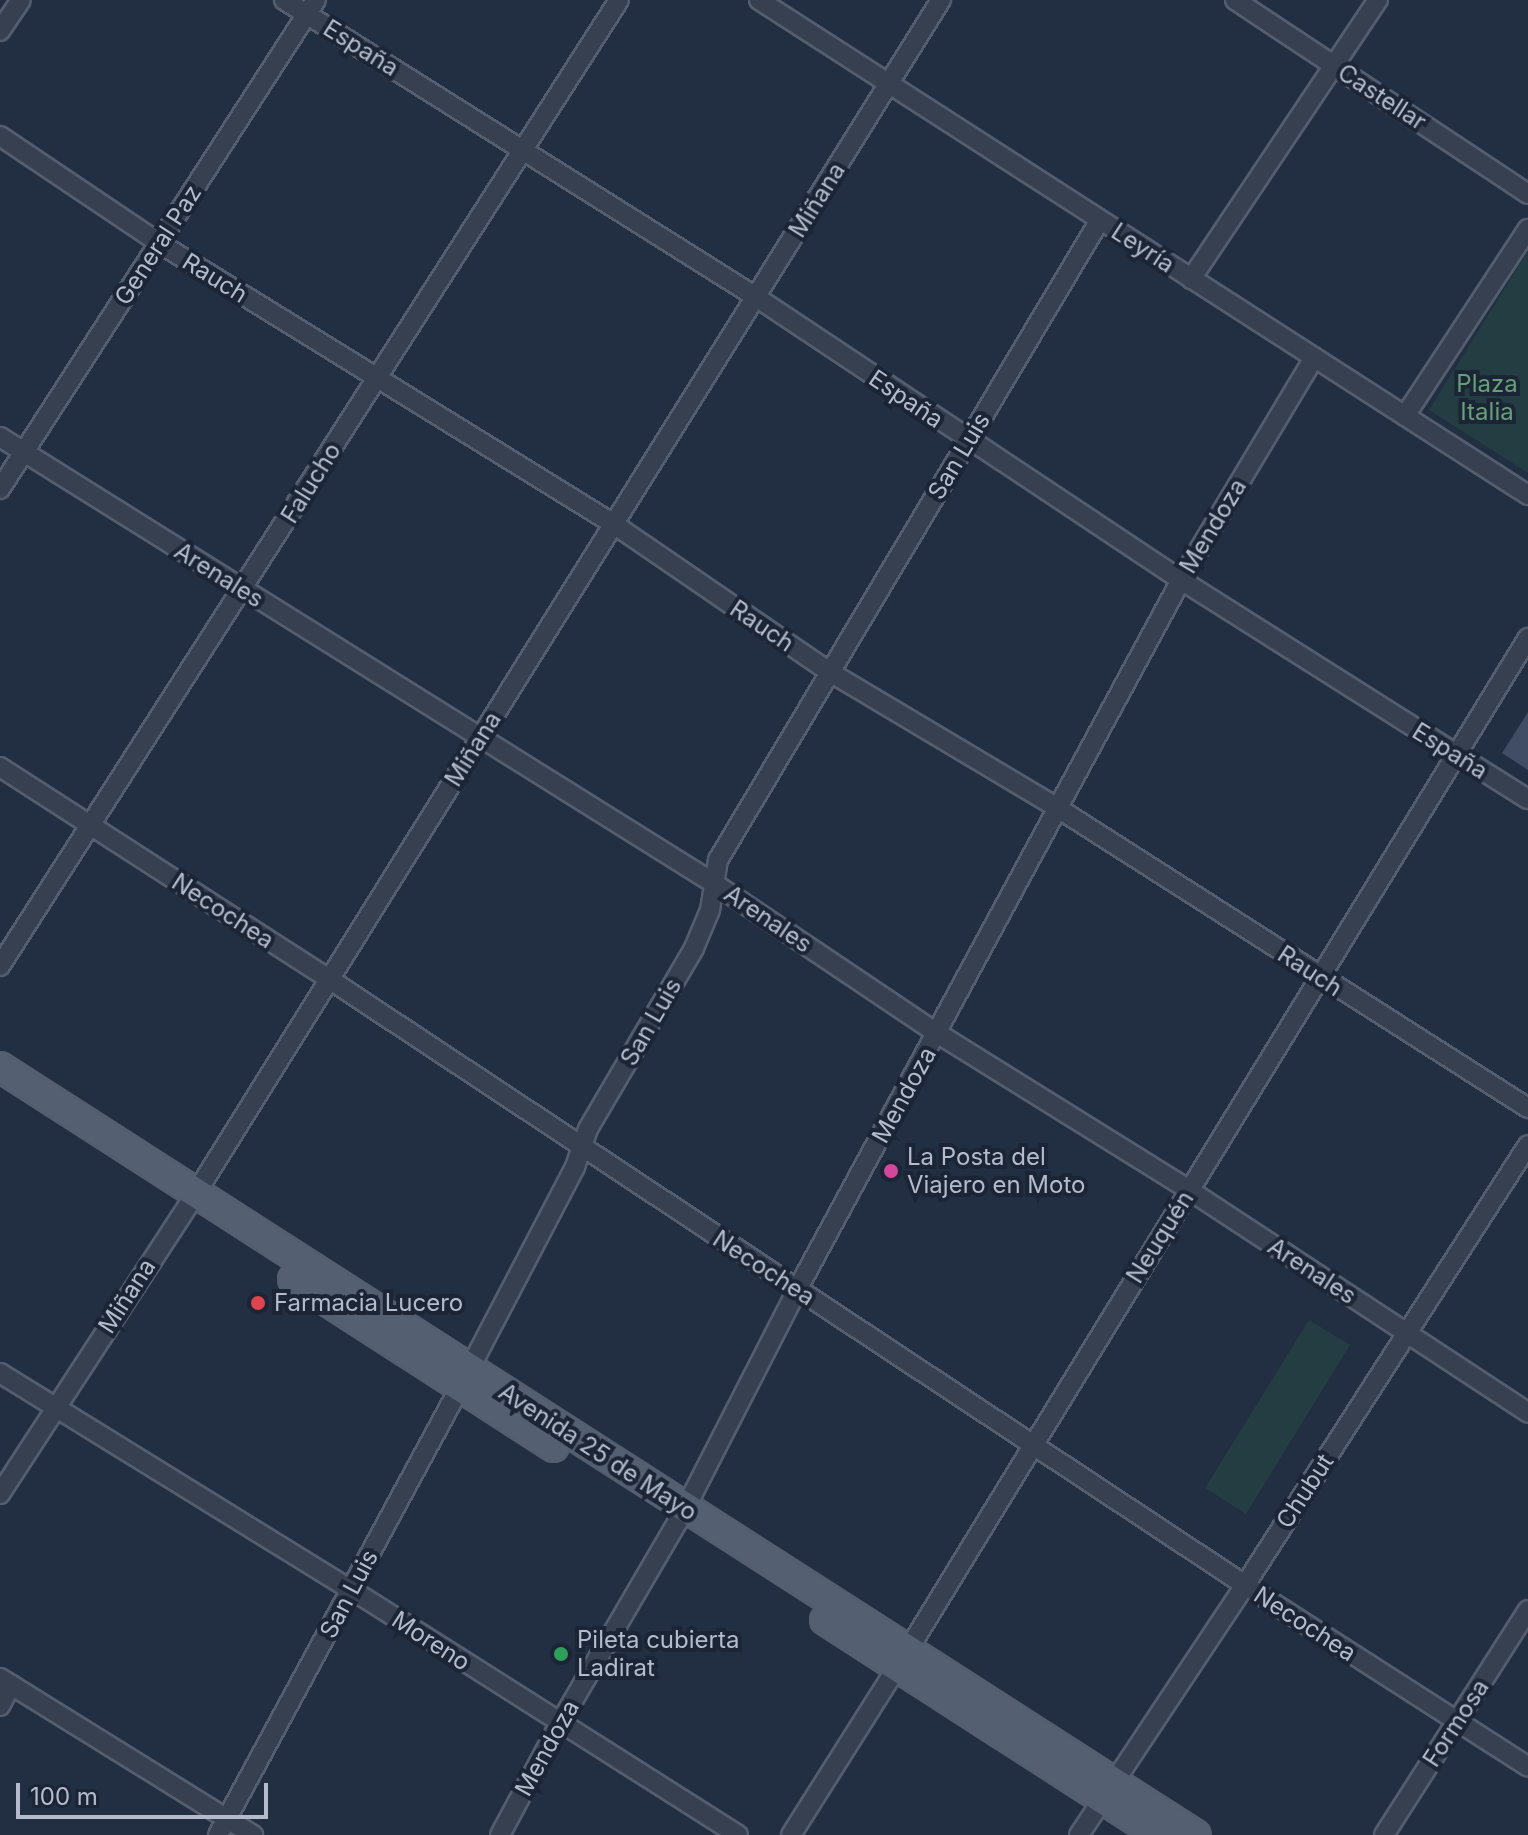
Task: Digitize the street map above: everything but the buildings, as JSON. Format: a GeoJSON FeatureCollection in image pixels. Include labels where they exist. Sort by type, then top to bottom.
{"type":"FeatureCollection","features":[{"type":"Feature","properties":{"kind":"main road","name":"Avenida 25 de Mayo"},"geometry":{"type":"LineString","coordinates":[[0,1067],[190,1200],[681,1517],[1107,1790],[1196,1835]]}},
{"type":"Feature","properties":{"kind":"main road","name":"Avenida 25 de Mayo"},"geometry":{"type":"LineString","coordinates":[[0,1090],[190,1200]]}},
{"type":"Feature","properties":{"kind":"main road","name":"Avenida 25 de Mayo"},"geometry":{"type":"LineString","coordinates":[[1107,1790],[1159,1835]]}},
{"type":"Feature","properties":{"kind":"street"},"geometry":{"type":"LineString","coordinates":[[0,31],[21,0]]}},
{"type":"Feature","properties":{"kind":"street","name":"España"},"geometry":{"type":"LineString","coordinates":[[284,0],[311,7],[756,297],[1181,580],[1528,799]]}},
{"type":"Feature","properties":{"kind":"street","name":"Falucho"},"geometry":{"type":"LineString","coordinates":[[0,966],[89,824],[244,590],[619,0]]}},
{"type":"Feature","properties":{"kind":"street","name":"Leyría"},"geometry":{"type":"LineString","coordinates":[[759,0],[891,82],[1528,495]]}},
{"type":"Feature","properties":{"kind":"street","name":"Miñana"},"geometry":{"type":"LineString","coordinates":[[0,1494],[190,1200],[941,0]]}},
{"type":"Feature","properties":{"kind":"street","name":"Castellar"},"geometry":{"type":"LineString","coordinates":[[1235,0],[1528,194]]}},
{"type":"Feature","properties":{"kind":"street"},"geometry":{"type":"LineString","coordinates":[[1191,279],[1378,0]]}},
{"type":"Feature","properties":{"kind":"street","name":"General Paz"},"geometry":{"type":"LineString","coordinates":[[0,489],[311,7]]}},
{"type":"Feature","properties":{"kind":"street","name":"Rauch"},"geometry":{"type":"LineString","coordinates":[[0,136],[159,243],[612,523],[828,671],[1056,807],[1528,1108]]}},
{"type":"Feature","properties":{"kind":"street","name":"San Luis"},"geometry":{"type":"LineString","coordinates":[[222,1827],[465,1378],[582,1148],[588,1129],[694,948],[710,910],[712,882],[718,860],[828,671],[1100,220]]}},
{"type":"Feature","properties":{"kind":"street"},"geometry":{"type":"LineString","coordinates":[[1405,416],[1528,229]]}},
{"type":"Feature","properties":{"kind":"street","name":"Mendoza"},"geometry":{"type":"LineString","coordinates":[[500,1835],[560,1723],[681,1517],[797,1290],[1181,580],[1314,358]]}},
{"type":"Feature","properties":{"kind":"street","name":"Arenales"},"geometry":{"type":"LineString","coordinates":[[0,437],[712,882],[937,1033],[1189,1190],[1528,1413]]}},
{"type":"Feature","properties":{"kind":"street","name":"Neuquén"},"geometry":{"type":"LineString","coordinates":[[791,1835],[903,1659],[1528,638]]}},
{"type":"Feature","properties":{"kind":"street","name":"Necochea"},"geometry":{"type":"LineString","coordinates":[[0,767],[329,979],[1245,1585],[1528,1767]]}},
{"type":"Feature","properties":{"kind":"street","name":"Chubut"},"geometry":{"type":"LineString","coordinates":[[1079,1835],[1245,1585],[1528,1145]]}},
{"type":"Feature","properties":{"kind":"street","name":"Moreno"},"geometry":{"type":"LineString","coordinates":[[0,1373],[352,1590],[738,1835]]}},
{"type":"Feature","properties":{"kind":"street","name":"Formosa"},"geometry":{"type":"LineString","coordinates":[[1384,1835],[1528,1610]]}},
{"type":"Feature","properties":{"kind":"street"},"geometry":{"type":"LineString","coordinates":[[0,1706],[6,1681],[222,1827],[253,1835]]}},
{"type":"Feature","properties":{"kind":"green space","name":"Plaza Italia"},"geometry":{"type":"Polygon","coordinates":[[[1528,251],[1528,473],[1429,410],[1528,251]]]}},
{"type":"Feature","properties":{"kind":"green space"},"geometry":{"type":"Polygon","coordinates":[[[1309,1320],[1350,1345],[1246,1514],[1205,1488],[1309,1320]]]}},
{"type":"Feature","properties":{"kind":"place","name":"La Posta del Viajero en Moto"},"geometry":{"type":"Point","coordinates":[891,1171]}},
{"type":"Feature","properties":{"kind":"place","name":"Farmacia Lucero"},"geometry":{"type":"Point","coordinates":[258,1303]}},
{"type":"Feature","properties":{"kind":"place","name":"Pileta cubierta Ladirat"},"geometry":{"type":"Point","coordinates":[561,1654]}}]}
